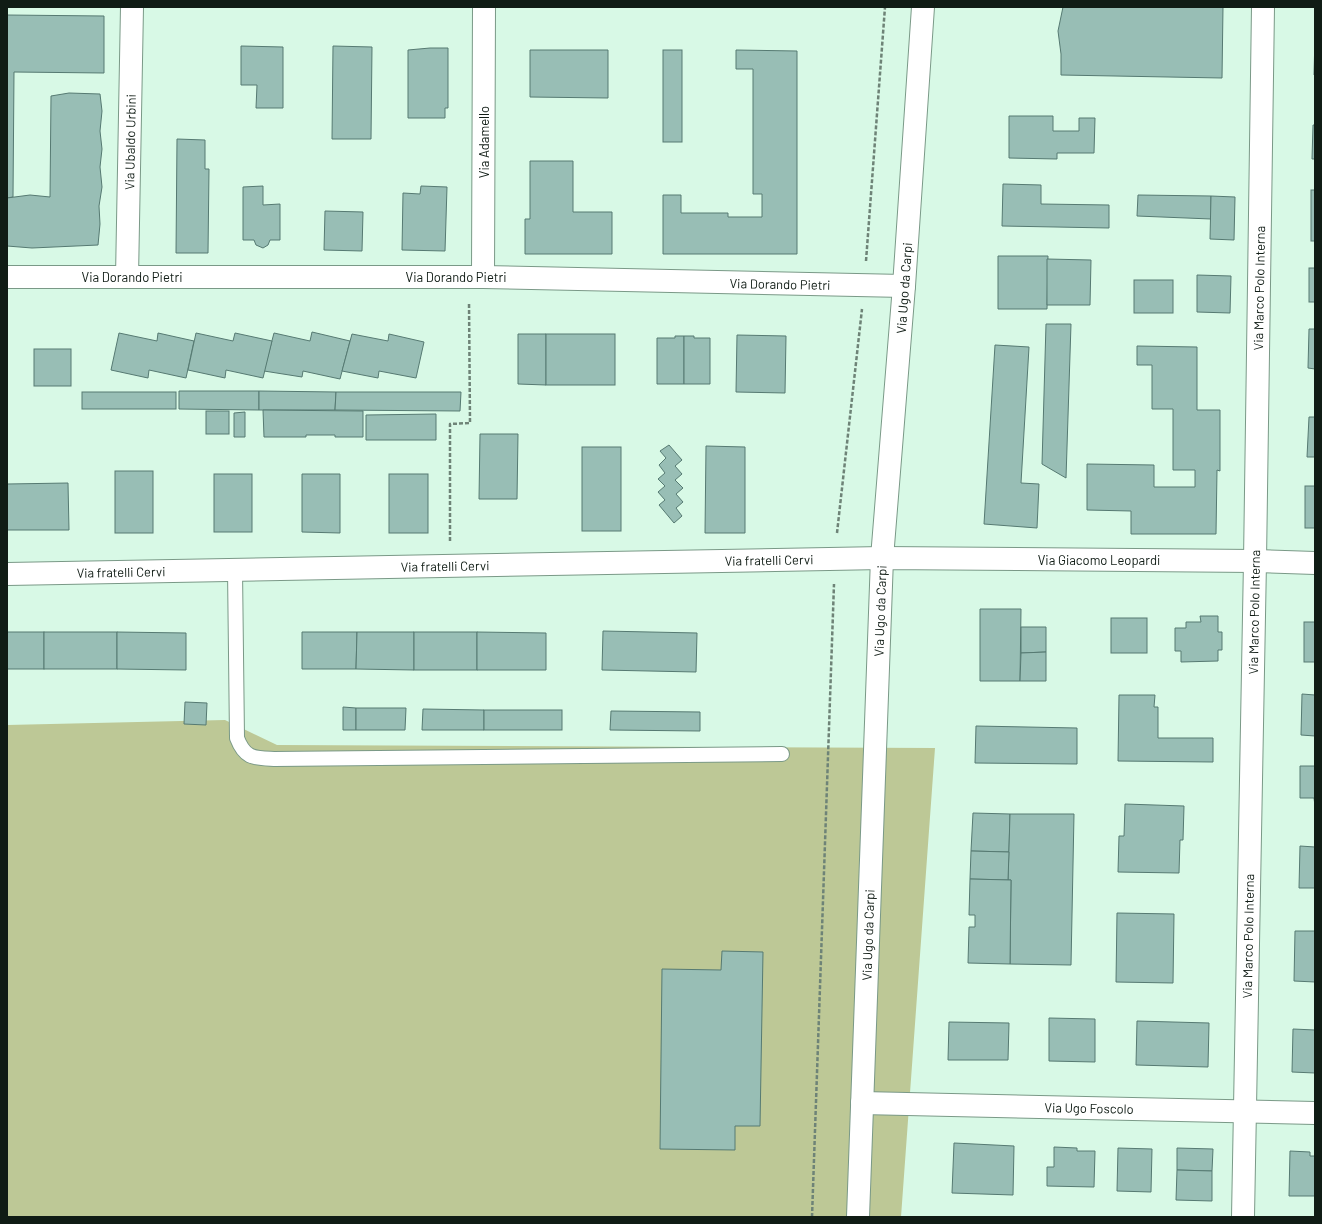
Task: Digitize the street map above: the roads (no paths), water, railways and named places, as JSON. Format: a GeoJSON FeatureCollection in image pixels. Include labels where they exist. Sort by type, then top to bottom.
{"type":"FeatureCollection","features":[{"type":"Feature","properties":{"kind":"street","name":"Via Ubaldo Urbini"},"geometry":{"type":"LineString","coordinates":[[127,277],[132,7]]}},
{"type":"Feature","properties":{"kind":"street","name":"Via Adamello"},"geometry":{"type":"LineString","coordinates":[[476,277],[484,7]]}},
{"type":"Feature","properties":{"kind":"street","name":"Via Ugo da Carpi"},"geometry":{"type":"LineString","coordinates":[[858,1217],[882,558],[904,286],[923,7]]}},
{"type":"Feature","properties":{"kind":"street","name":"Via Marco Polo Interna"},"geometry":{"type":"LineString","coordinates":[[1243,1217],[1256,561],[1263,7]]}},
{"type":"Feature","properties":{"kind":"street","name":"Via Dorando Pietri"},"geometry":{"type":"LineString","coordinates":[[7,278],[476,277],[904,286]]}},
{"type":"Feature","properties":{"kind":"street","name":"Via Giacomo Leopardi"},"geometry":{"type":"LineString","coordinates":[[882,558],[1256,561],[1315,563]]}},
{"type":"Feature","properties":{"kind":"street","name":"Via fratelli Cervi"},"geometry":{"type":"LineString","coordinates":[[7,574],[882,558]]}},
{"type":"Feature","properties":{"kind":"street","name":"Via Ugo Foscolo"},"geometry":{"type":"LineString","coordinates":[[862,1103],[1315,1113]]}},
{"type":"Feature","properties":{"kind":"lane"},"geometry":{"type":"LineString","coordinates":[[235,570],[237,738],[241,749],[248,756],[274,759],[782,754]]}}]}
